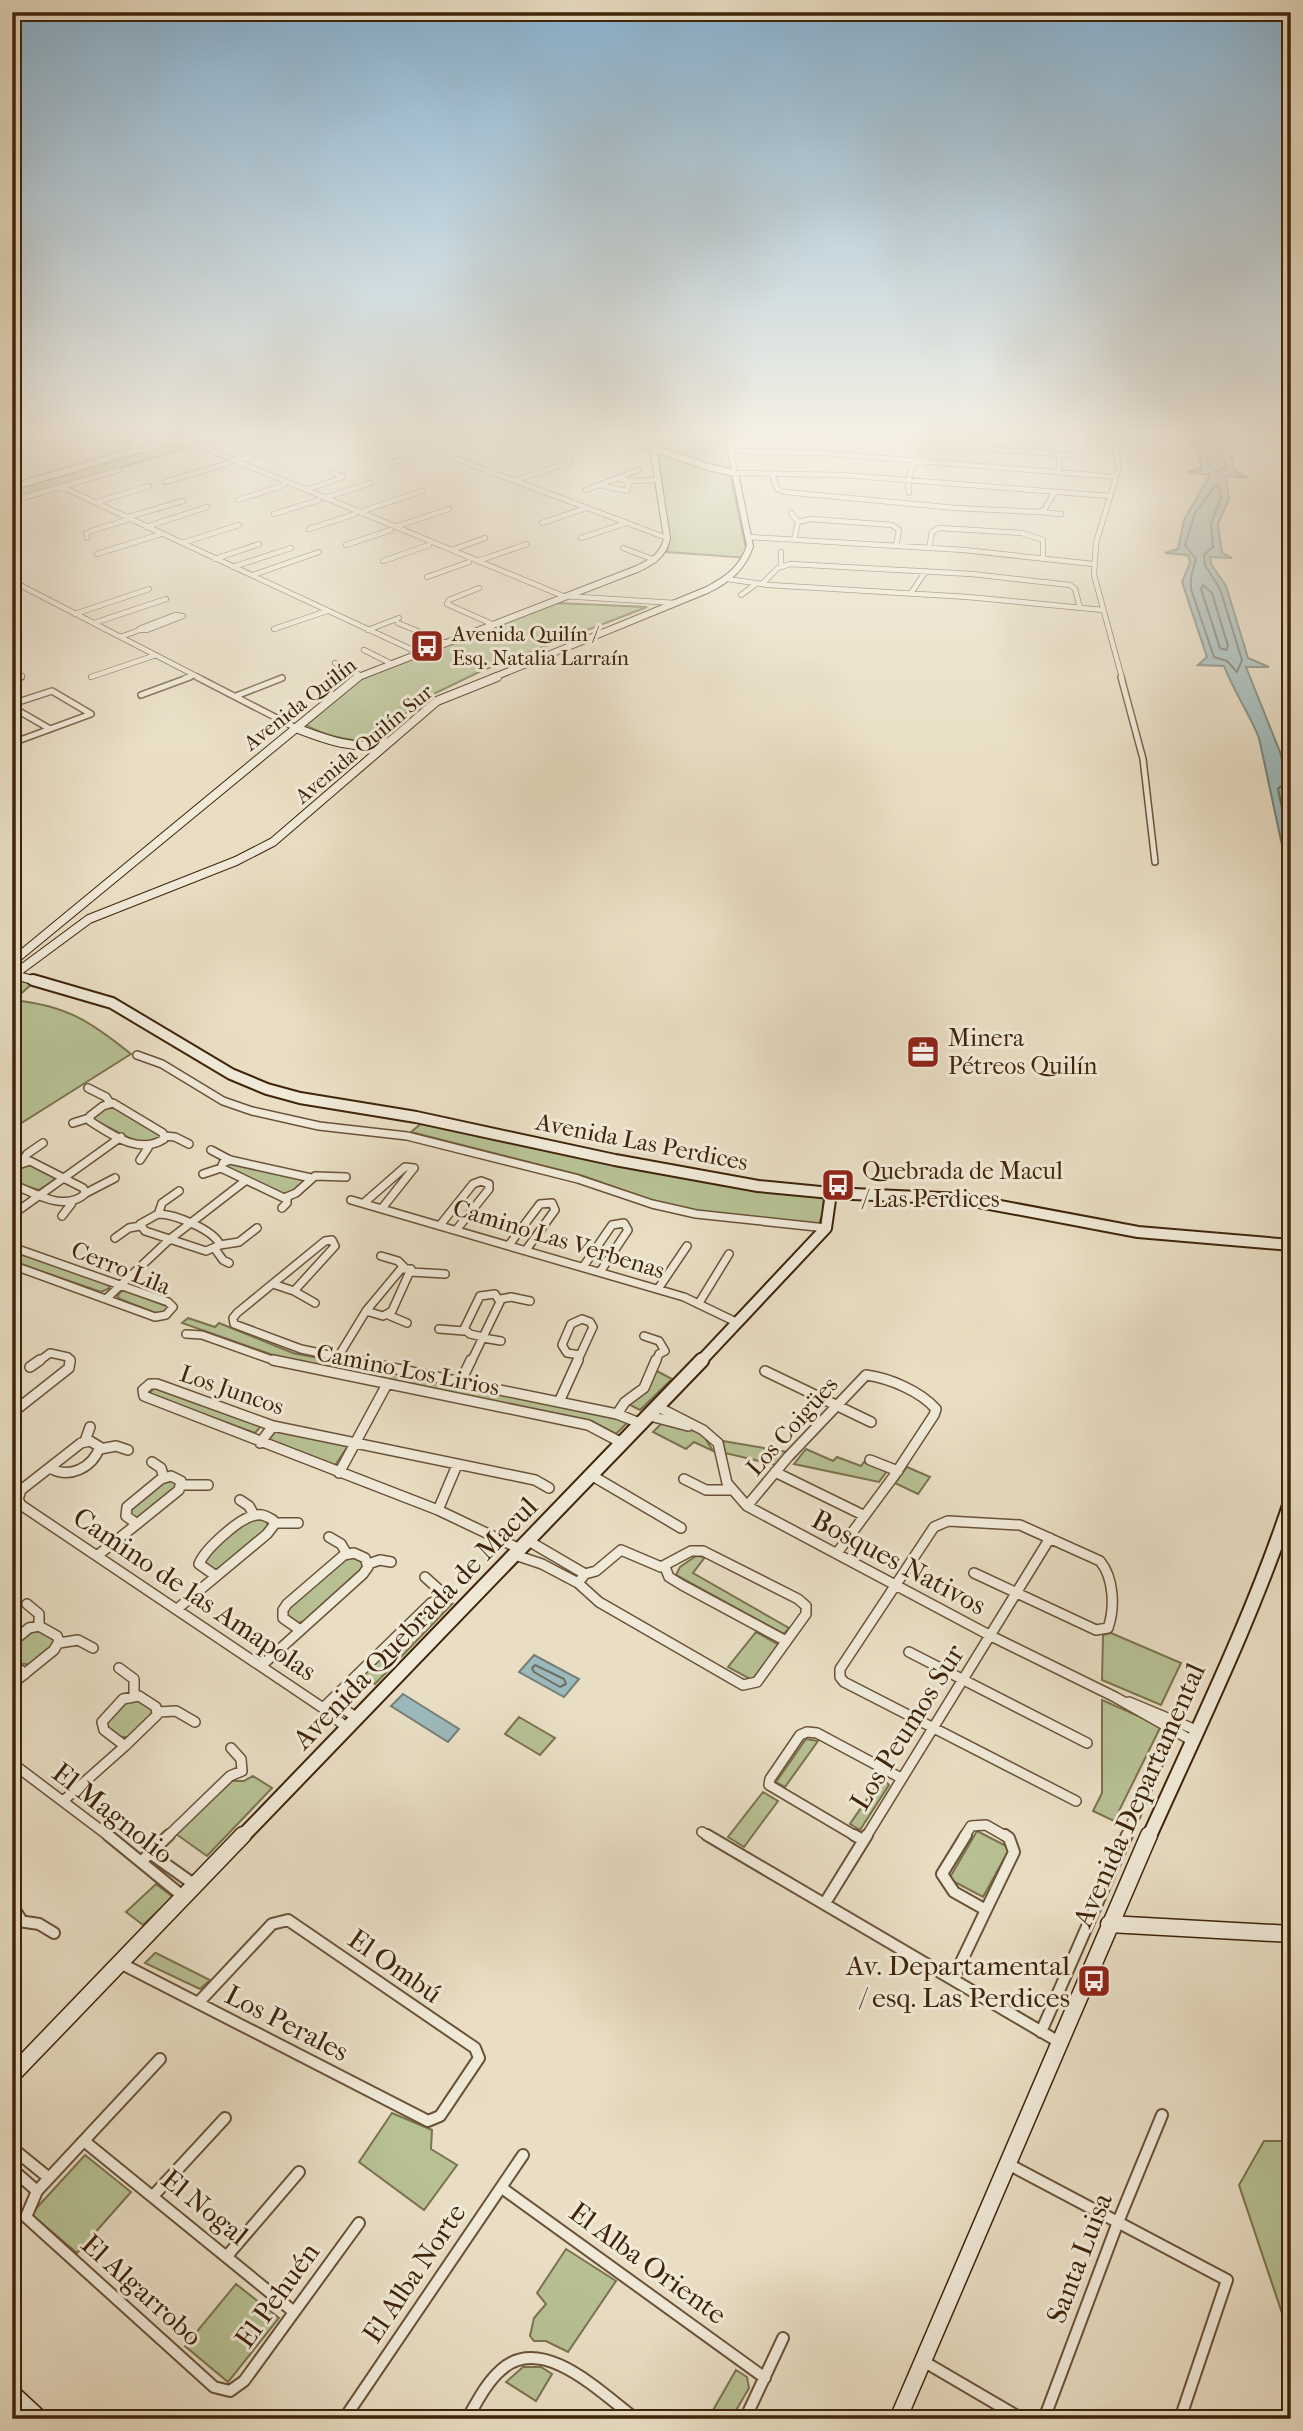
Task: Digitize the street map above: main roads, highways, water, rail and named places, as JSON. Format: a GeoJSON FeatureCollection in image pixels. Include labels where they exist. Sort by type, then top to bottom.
{"type":"FeatureCollection","features":[{"type":"Feature","properties":{"kind":"water"},"geometry":{"type":"Polygon","coordinates":[[[1221,548],[1222,553],[1232,558],[1210,557],[1211,564],[1226,586],[1248,658],[1269,667],[1246,667],[1280,752],[1291,794],[1291,915],[1285,859],[1259,738],[1224,666],[1198,665],[1207,657],[1182,582],[1190,563],[1188,555],[1165,553],[1178,549],[1221,548]]]}},
{"type":"Feature","properties":{"kind":"water"},"geometry":{"type":"Polygon","coordinates":[[[534,1655],[579,1679],[564,1697],[519,1672],[534,1655]]]}},
{"type":"Feature","properties":{"kind":"water"},"geometry":{"type":"Polygon","coordinates":[[[403,1694],[459,1729],[448,1742],[391,1706],[403,1694]]]}},
{"type":"Feature","properties":{"kind":"place","name":"Avenida Quilín / Esq. Natalia Larraín"},"geometry":{"type":"Point","coordinates":[427,646]}},
{"type":"Feature","properties":{"kind":"place","name":"Minera Pétreos Quilín"},"geometry":{"type":"Point","coordinates":[923,1052]}},
{"type":"Feature","properties":{"kind":"place","name":"Quebrada de Macul / Las Perdices"},"geometry":{"type":"Point","coordinates":[838,1185]}},
{"type":"Feature","properties":{"kind":"place","name":"Av. Departamental / esq. Las Perdices"},"geometry":{"type":"Point","coordinates":[1094,1981]}}]}
